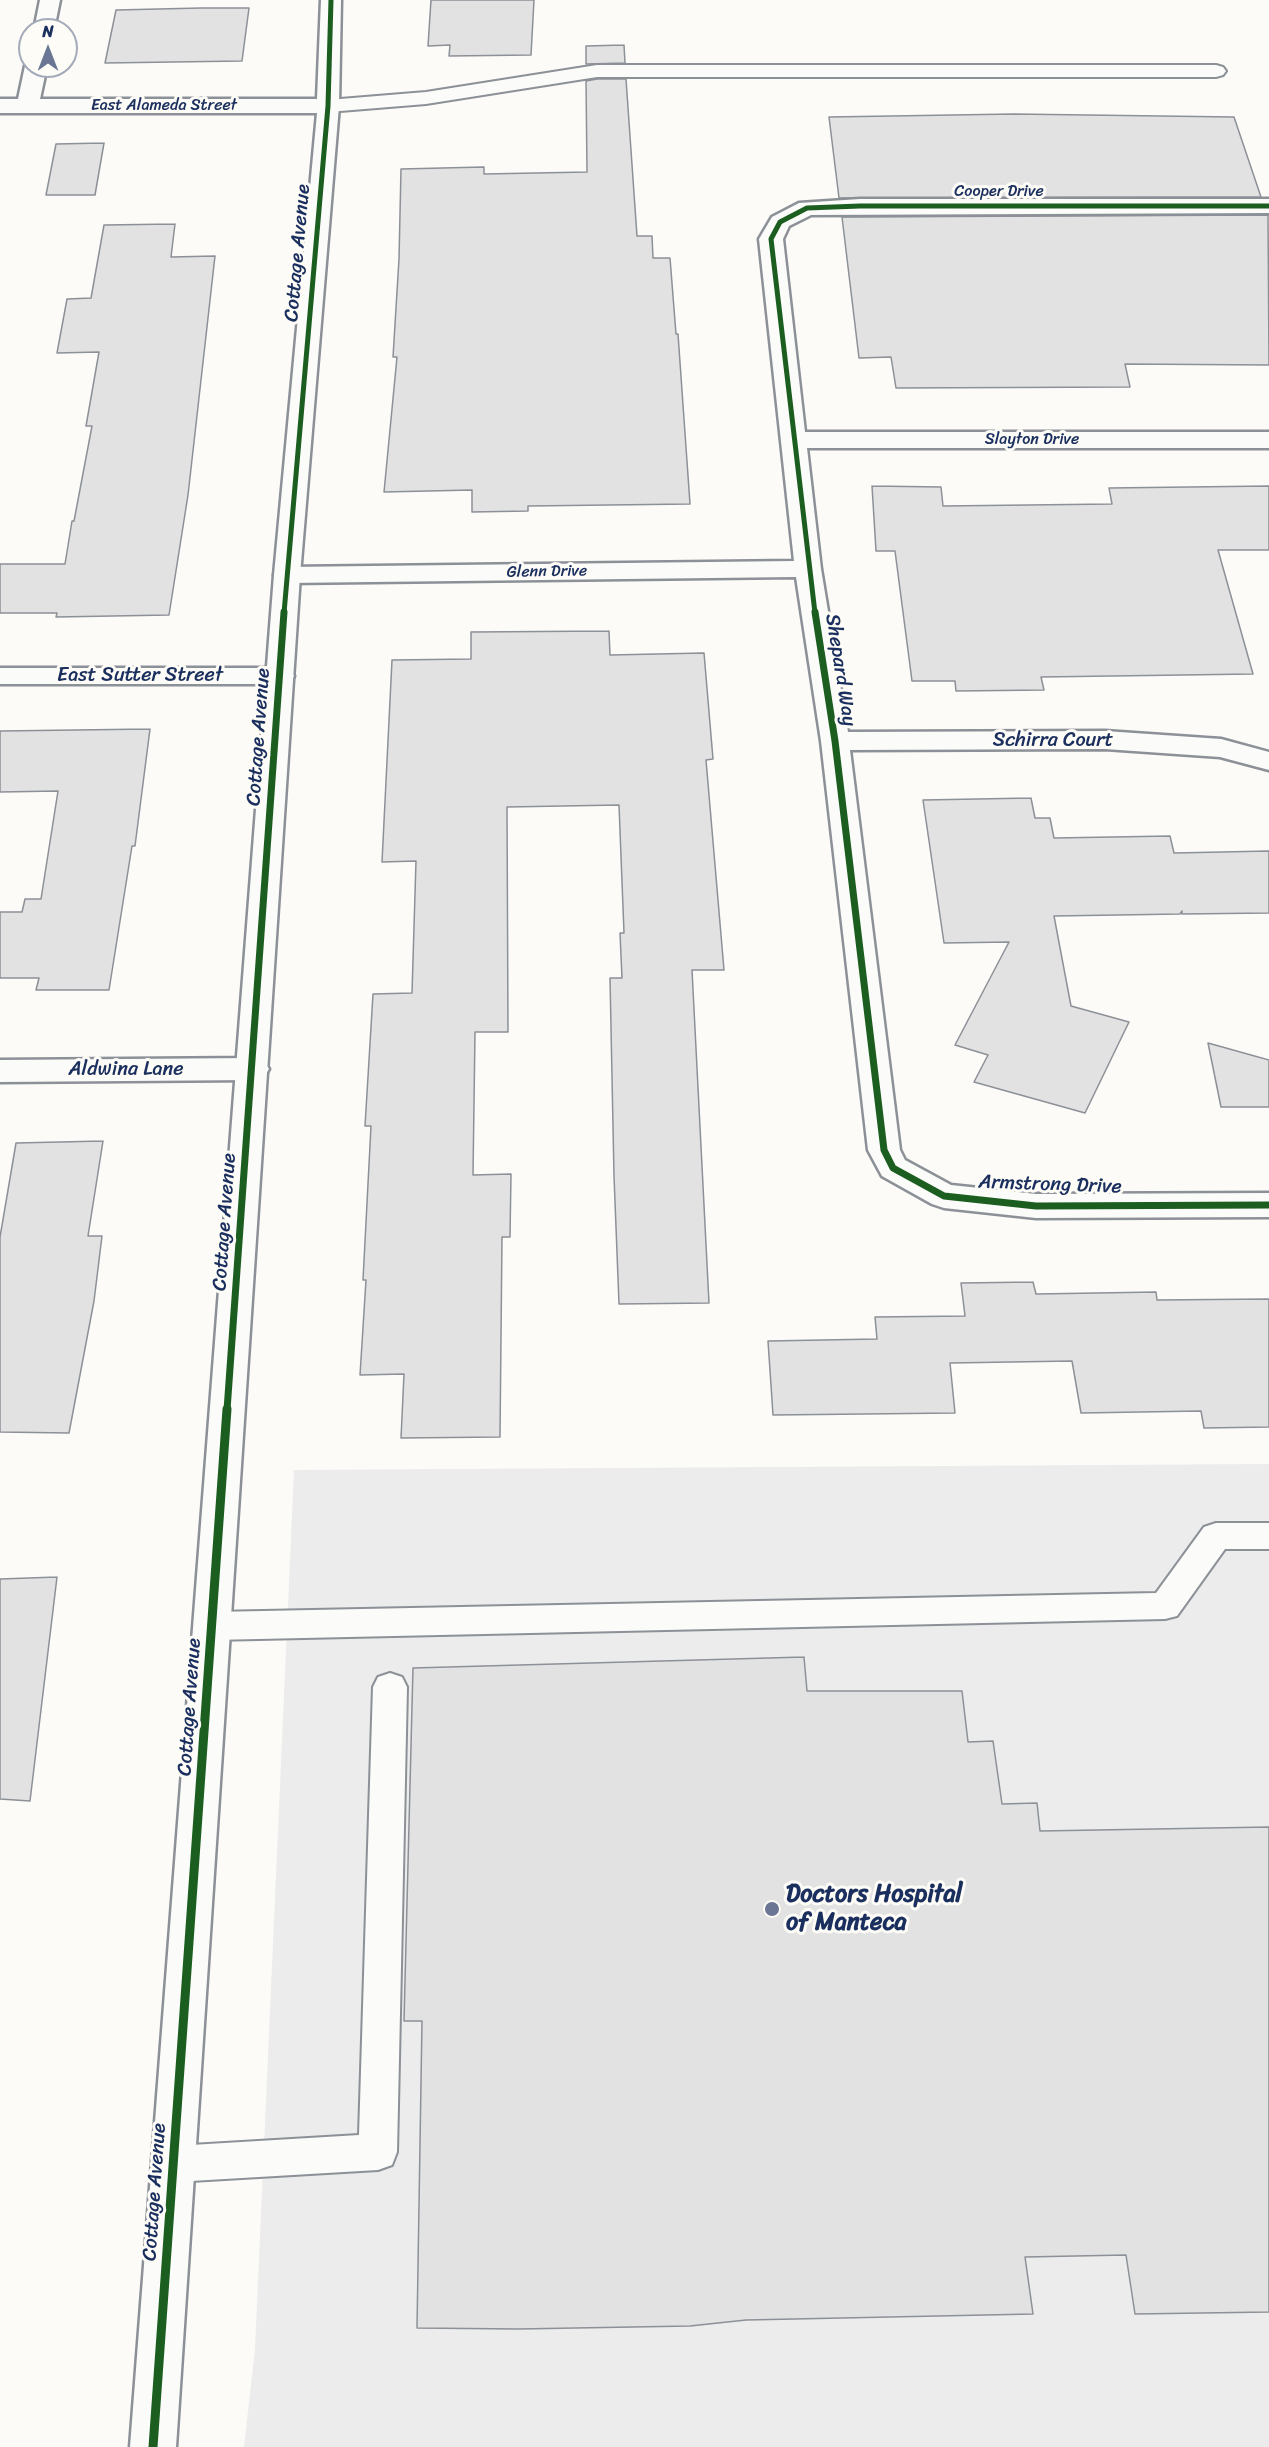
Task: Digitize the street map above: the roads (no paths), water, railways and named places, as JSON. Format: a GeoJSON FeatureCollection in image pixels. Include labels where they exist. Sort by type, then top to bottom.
{"type":"FeatureCollection","features":[{"type":"Feature","properties":{"kind":"street"},"geometry":{"type":"LineString","coordinates":[[46,18],[50,0]]}},
{"type":"Feature","properties":{"kind":"street","name":"Cottage Avenue"},"geometry":{"type":"LineString","coordinates":[[153,2447],[287,575],[328,106],[331,0]]}},
{"type":"Feature","properties":{"kind":"street"},"geometry":{"type":"LineString","coordinates":[[28,106],[34,78]]}},
{"type":"Feature","properties":{"kind":"street","name":"East Alameda Street"},"geometry":{"type":"LineString","coordinates":[[0,106],[328,106]]}},
{"type":"Feature","properties":{"kind":"street","name":"Cooper Drive"},"geometry":{"type":"LineString","coordinates":[[774,267],[771,239],[780,222],[807,208],[1269,206]]}},
{"type":"Feature","properties":{"kind":"street","name":"Shepard Way"},"geometry":{"type":"LineString","coordinates":[[774,267],[808,569],[835,741],[875,1078]]}},
{"type":"Feature","properties":{"kind":"street","name":"Slayton Drive"},"geometry":{"type":"LineString","coordinates":[[795,440],[1269,440]]}},
{"type":"Feature","properties":{"kind":"street","name":"Glenn Drive"},"geometry":{"type":"LineString","coordinates":[[287,575],[808,569]]}},
{"type":"Feature","properties":{"kind":"street","name":"East Sutter Street"},"geometry":{"type":"LineString","coordinates":[[0,676],[280,676]]}},
{"type":"Feature","properties":{"kind":"street","name":"Schirra Court"},"geometry":{"type":"LineString","coordinates":[[835,741],[1105,740],[1221,748],[1269,761]]}},
{"type":"Feature","properties":{"kind":"street","name":"Aldwina Lane"},"geometry":{"type":"LineString","coordinates":[[0,1071],[253,1069]]}},
{"type":"Feature","properties":{"kind":"street","name":"Armstrong Drive"},"geometry":{"type":"LineString","coordinates":[[875,1078],[884,1150],[893,1168],[944,1196],[1036,1206],[1269,1204]]}},
{"type":"Feature","properties":{"kind":"lane"},"geometry":{"type":"LineString","coordinates":[[328,106],[426,98],[597,71],[1215,71]]}},
{"type":"Feature","properties":{"kind":"lane"},"geometry":{"type":"LineString","coordinates":[[213,1626],[1165,1606],[1216,1536],[1269,1536]]}},
{"type":"Feature","properties":{"kind":"lane"},"geometry":{"type":"LineString","coordinates":[[174,2164],[378,2152],[390,1687]]}},
{"type":"Feature","properties":{"kind":"place","name":"Doctors Hospital of Manteca"},"geometry":{"type":"Point","coordinates":[772,1909]}}]}
